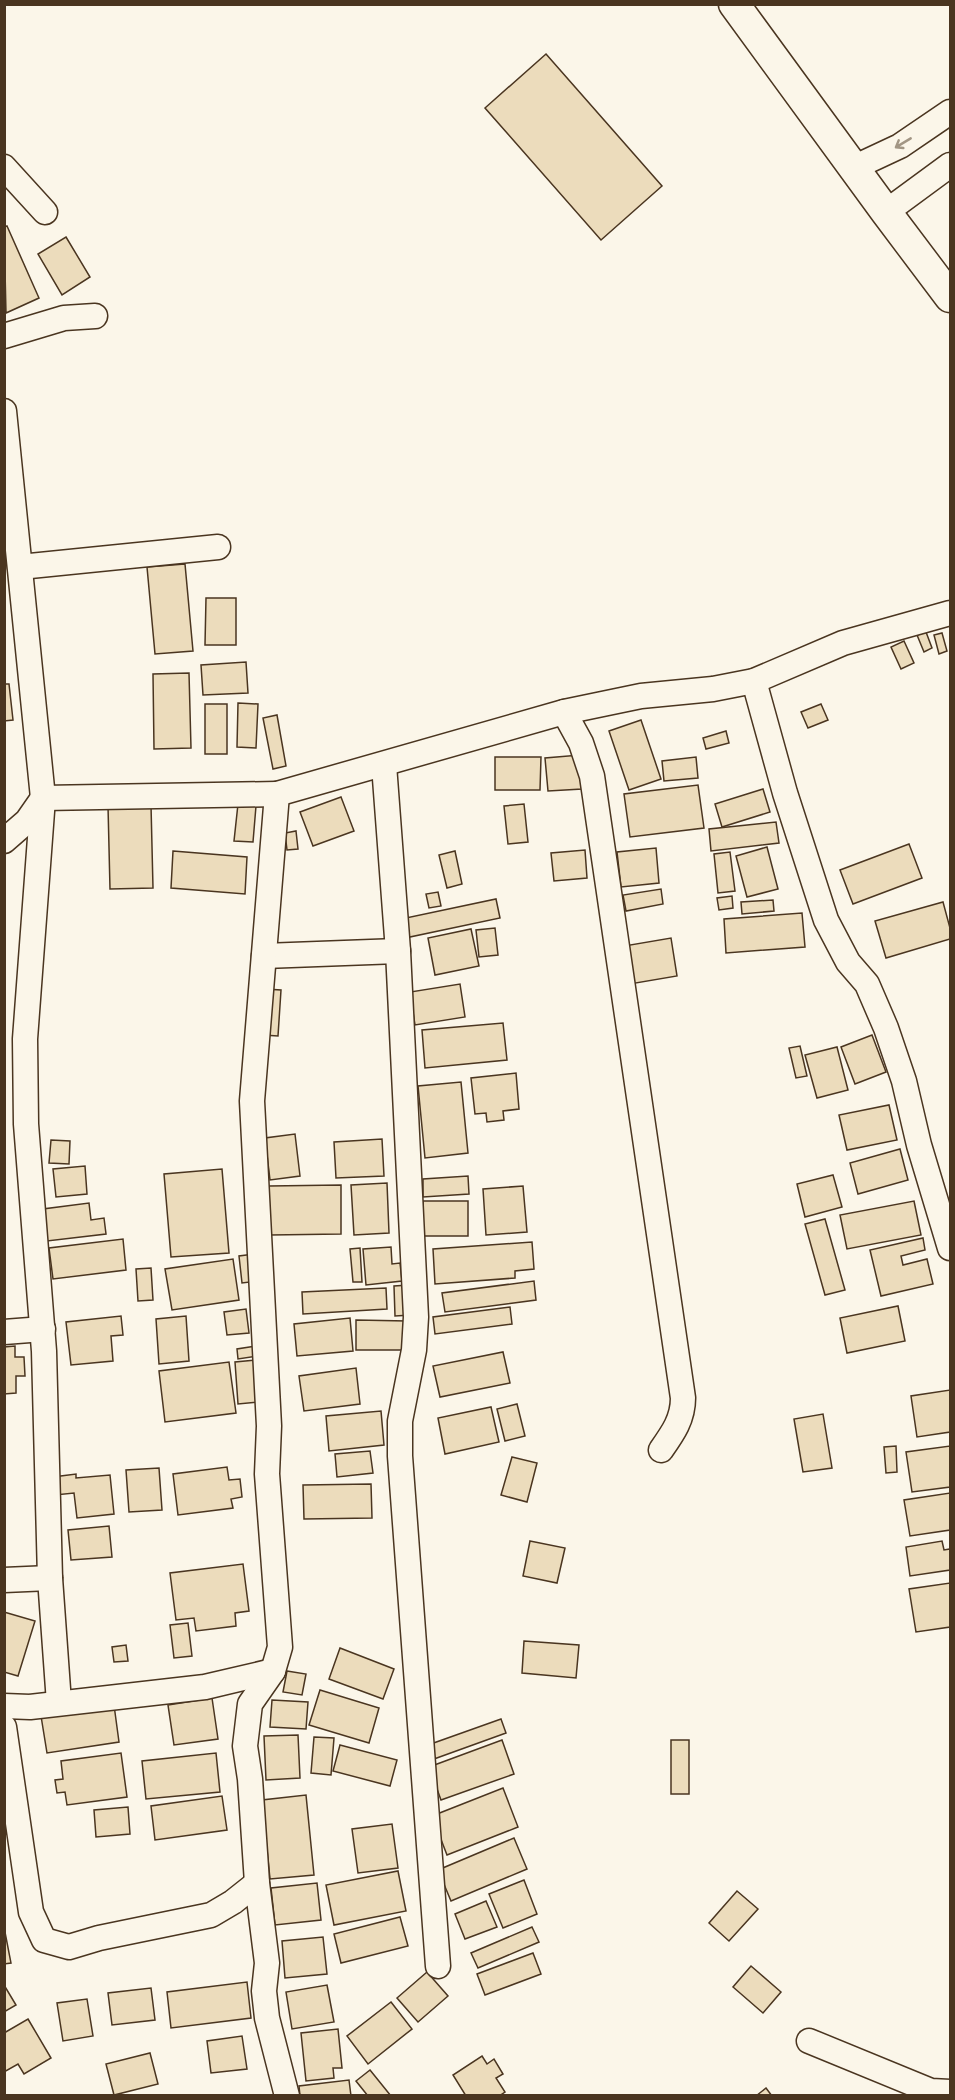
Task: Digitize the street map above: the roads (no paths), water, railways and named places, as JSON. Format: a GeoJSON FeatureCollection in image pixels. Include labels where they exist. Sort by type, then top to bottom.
{"type":"FeatureCollection","features":[{"type":"Feature","properties":{"kind":"main road"},"geometry":{"type":"LineString","coordinates":[[734,4],[853,168],[951,297]]}},
{"type":"Feature","properties":{"kind":"street"},"geometry":{"type":"LineString","coordinates":[[853,168],[900,146],[951,112]]}},
{"type":"Feature","properties":{"kind":"street"},"geometry":{"type":"LineString","coordinates":[[886,212],[951,165]]}},
{"type":"Feature","properties":{"kind":"street"},"geometry":{"type":"LineString","coordinates":[[4,167],[45,212]]}},
{"type":"Feature","properties":{"kind":"street"},"geometry":{"type":"LineString","coordinates":[[4,336],[64,318],[95,316]]}},
{"type":"Feature","properties":{"kind":"street"},"geometry":{"type":"LineString","coordinates":[[4,411],[44,798],[25,1039],[26,1124],[43,1329],[50,1578],[59,1703]]}},
{"type":"Feature","properties":{"kind":"street"},"geometry":{"type":"LineString","coordinates":[[20,567],[218,547]]}},
{"type":"Feature","properties":{"kind":"street"},"geometry":{"type":"LineString","coordinates":[[44,798],[277,794],[564,712],[641,696],[713,689],[754,681],[843,643],[951,613]]}},
{"type":"Feature","properties":{"kind":"street"},"geometry":{"type":"LineString","coordinates":[[754,681],[785,793],[826,920],[848,962],[867,984],[886,1028],[904,1081],[919,1145],[949,1240]]}},
{"type":"Feature","properties":{"kind":"street"},"geometry":{"type":"LineString","coordinates":[[564,712],[581,744],[592,776],[683,1398],[680,1420],[661,1450]]}},
{"type":"Feature","properties":{"kind":"street"},"geometry":{"type":"LineString","coordinates":[[384,765],[398,951],[416,1317],[414,1350],[400,1421],[400,1456],[438,1966]]}},
{"type":"Feature","properties":{"kind":"street"},"geometry":{"type":"LineString","coordinates":[[277,794],[252,1101],[269,1426],[267,1474],[280,1647],[273,1671],[250,1704],[245,1746],[250,1779],[257,1883],[267,1963],[264,1991],[267,2018],[287,2096]]}},
{"type":"Feature","properties":{"kind":"street"},"geometry":{"type":"LineString","coordinates":[[4,841],[27,821],[44,798]]}},
{"type":"Feature","properties":{"kind":"street"},"geometry":{"type":"LineString","coordinates":[[264,956],[398,951]]}},
{"type":"Feature","properties":{"kind":"street"},"geometry":{"type":"LineString","coordinates":[[4,1332],[43,1329]]}},
{"type":"Feature","properties":{"kind":"street"},"geometry":{"type":"LineString","coordinates":[[4,1580],[50,1578]]}},
{"type":"Feature","properties":{"kind":"street"},"geometry":{"type":"LineString","coordinates":[[4,1706],[30,1707],[205,1687],[273,1671]]}},
{"type":"Feature","properties":{"kind":"street"},"geometry":{"type":"LineString","coordinates":[[4,1727],[31,1912],[44,1940],[69,1947],[99,1938],[211,1915],[233,1902],[257,1883]]}},
{"type":"Feature","properties":{"kind":"street"},"geometry":{"type":"LineString","coordinates":[[809,2040],[931,2091],[951,2092]]}}]}
